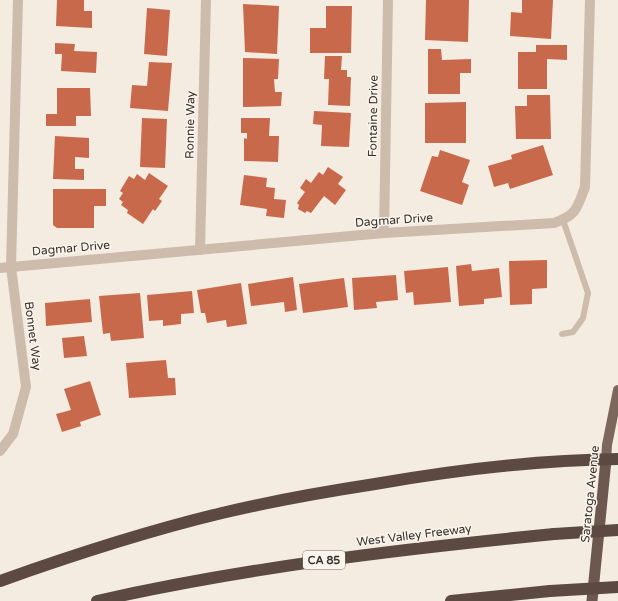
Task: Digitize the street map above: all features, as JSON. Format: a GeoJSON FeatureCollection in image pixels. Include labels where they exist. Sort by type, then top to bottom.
{"type":"FeatureCollection","features":[{"type":"Feature","properties":{"kind":"highway"},"geometry":{"type":"LineString","coordinates":[[0,581],[120,541],[220,513],[268,502],[404,479],[468,470],[579,460],[612,459]]}},
{"type":"Feature","properties":{"kind":"highway","name":"Saratoga Avenue"},"geometry":{"type":"LineString","coordinates":[[592,601],[612,459]]}},
{"type":"Feature","properties":{"kind":"highway","name":"West Valley Freeway"},"geometry":{"type":"LineString","coordinates":[[97,601],[203,579],[285,565],[554,534],[618,530]]}},
{"type":"Feature","properties":{"kind":"highway"},"geometry":{"type":"LineString","coordinates":[[451,601],[550,591],[618,587]]}},
{"type":"Feature","properties":{"kind":"main road","name":"Saratoga Avenue"},"geometry":{"type":"LineString","coordinates":[[612,459],[607,444],[618,390]]}},
{"type":"Feature","properties":{"kind":"street","name":"Bonnet Way"},"geometry":{"type":"LineString","coordinates":[[0,451],[13,434],[26,387],[11,267],[18,0]]}},
{"type":"Feature","properties":{"kind":"street","name":"Ronnie Way"},"geometry":{"type":"LineString","coordinates":[[200,250],[206,0]]}},
{"type":"Feature","properties":{"kind":"street","name":"Fontaine Drive"},"geometry":{"type":"LineString","coordinates":[[384,233],[388,0]]}},
{"type":"Feature","properties":{"kind":"street"},"geometry":{"type":"LineString","coordinates":[[564,220],[575,212],[585,187],[590,0]]}},
{"type":"Feature","properties":{"kind":"street","name":"Dagmar Drive"},"geometry":{"type":"LineString","coordinates":[[0,268],[384,233],[554,223],[564,220]]}},
{"type":"Feature","properties":{"kind":"lane"},"geometry":{"type":"LineString","coordinates":[[562,334],[573,332],[583,318],[588,293],[564,220]]}},
{"type":"Feature","properties":{"kind":"building"},"geometry":{"type":"Polygon","coordinates":[[[57,0],[84,0],[84,11],[92,11],[92,28],[56,26],[57,0]]]}},
{"type":"Feature","properties":{"kind":"building"},"geometry":{"type":"Polygon","coordinates":[[[426,0],[469,0],[468,42],[425,40],[426,0]]]}},
{"type":"Feature","properties":{"kind":"building"},"geometry":{"type":"Polygon","coordinates":[[[522,0],[553,0],[551,39],[510,36],[511,12],[522,13],[522,0]]]}},
{"type":"Feature","properties":{"kind":"building"},"geometry":{"type":"Polygon","coordinates":[[[243,4],[279,6],[277,54],[245,52],[243,4]]]}},
{"type":"Feature","properties":{"kind":"building"},"geometry":{"type":"Polygon","coordinates":[[[326,6],[352,6],[351,53],[310,53],[310,28],[326,28],[326,6]]]}},
{"type":"Feature","properties":{"kind":"building"},"geometry":{"type":"Polygon","coordinates":[[[147,8],[170,10],[167,56],[144,54],[147,8]]]}},
{"type":"Feature","properties":{"kind":"building"},"geometry":{"type":"Polygon","coordinates":[[[55,43],[75,44],[74,51],[97,52],[96,73],[61,71],[62,54],[55,54],[55,43]]]}},
{"type":"Feature","properties":{"kind":"building"},"geometry":{"type":"Polygon","coordinates":[[[536,45],[567,45],[567,60],[547,59],[547,89],[518,89],[518,52],[536,52],[536,45]]]}},
{"type":"Feature","properties":{"kind":"building"},"geometry":{"type":"Polygon","coordinates":[[[428,49],[441,49],[442,60],[471,59],[471,73],[460,73],[460,94],[428,94],[428,49]]]}},
{"type":"Feature","properties":{"kind":"building"},"geometry":{"type":"Polygon","coordinates":[[[325,56],[342,56],[341,70],[347,70],[347,77],[351,77],[350,106],[328,105],[329,79],[324,79],[325,56]]]}},
{"type":"Feature","properties":{"kind":"building"},"geometry":{"type":"Polygon","coordinates":[[[243,58],[279,59],[278,79],[274,79],[275,92],[282,92],[281,106],[243,107],[243,58]]]}},
{"type":"Feature","properties":{"kind":"building"},"geometry":{"type":"Polygon","coordinates":[[[149,62],[172,63],[168,111],[130,108],[132,85],[147,86],[149,62]]]}},
{"type":"Feature","properties":{"kind":"building"},"geometry":{"type":"Polygon","coordinates":[[[57,88],[90,88],[91,116],[76,116],[76,126],[46,126],[46,114],[57,114],[57,88]]]}},
{"type":"Feature","properties":{"kind":"building"},"geometry":{"type":"Polygon","coordinates":[[[527,95],[550,95],[551,139],[516,139],[515,106],[527,106],[527,95]]]}},
{"type":"Feature","properties":{"kind":"building"},"geometry":{"type":"Polygon","coordinates":[[[466,102],[466,143],[425,143],[425,103],[466,102]]]}},
{"type":"Feature","properties":{"kind":"building"},"geometry":{"type":"Polygon","coordinates":[[[314,111],[351,113],[349,147],[321,146],[322,125],[313,124],[314,111]]]}},
{"type":"Feature","properties":{"kind":"building"},"geometry":{"type":"Polygon","coordinates":[[[142,118],[167,119],[165,168],[140,167],[142,118]]]}},
{"type":"Feature","properties":{"kind":"building"},"geometry":{"type":"Polygon","coordinates":[[[241,118],[270,118],[269,136],[279,136],[278,162],[244,161],[244,138],[247,139],[247,133],[241,133],[241,118]]]}},
{"type":"Feature","properties":{"kind":"building"},"geometry":{"type":"Polygon","coordinates":[[[55,136],[89,138],[89,158],[75,157],[75,169],[84,169],[84,180],[53,179],[55,136]]]}},
{"type":"Feature","properties":{"kind":"building"},"geometry":{"type":"Polygon","coordinates":[[[543,145],[553,175],[510,189],[508,183],[494,187],[488,166],[512,159],[511,155],[543,145]]]}},
{"type":"Feature","properties":{"kind":"building"},"geometry":{"type":"Polygon","coordinates":[[[440,150],[470,160],[462,182],[469,185],[462,205],[420,191],[432,156],[438,157],[440,150]]]}},
{"type":"Feature","properties":{"kind":"building"},"geometry":{"type":"Polygon","coordinates":[[[328,167],[343,177],[338,184],[346,190],[335,205],[324,196],[311,213],[307,211],[305,213],[298,209],[299,205],[297,203],[305,192],[300,188],[306,179],[311,183],[319,172],[323,175],[328,167]]]}},
{"type":"Feature","properties":{"kind":"building"},"geometry":{"type":"Polygon","coordinates":[[[149,173],[168,186],[159,199],[162,201],[155,211],[153,209],[143,224],[127,213],[128,210],[121,205],[123,202],[119,199],[123,193],[120,191],[129,176],[134,179],[137,174],[145,180],[149,173]]]}},
{"type":"Feature","properties":{"kind":"building"},"geometry":{"type":"Polygon","coordinates":[[[244,175],[267,178],[266,187],[275,188],[274,199],[286,200],[284,218],[266,216],[267,209],[240,205],[244,175]]]}},
{"type":"Feature","properties":{"kind":"building"},"geometry":{"type":"Polygon","coordinates":[[[53,189],[106,189],[106,206],[94,206],[94,228],[57,228],[53,225],[53,189]]]}},
{"type":"Feature","properties":{"kind":"building"},"geometry":{"type":"Polygon","coordinates":[[[547,260],[547,288],[532,289],[532,304],[510,305],[509,261],[547,260]]]}},
{"type":"Feature","properties":{"kind":"building"},"geometry":{"type":"Polygon","coordinates":[[[471,264],[472,271],[499,268],[502,297],[484,299],[484,304],[459,306],[456,266],[471,264]]]}},
{"type":"Feature","properties":{"kind":"building"},"geometry":{"type":"Polygon","coordinates":[[[448,267],[451,302],[414,305],[413,292],[406,293],[404,271],[448,267]]]}},
{"type":"Feature","properties":{"kind":"building"},"geometry":{"type":"Polygon","coordinates":[[[396,275],[398,300],[376,302],[377,308],[354,310],[352,278],[396,275]]]}},
{"type":"Feature","properties":{"kind":"building"},"geometry":{"type":"Polygon","coordinates":[[[293,277],[297,310],[285,312],[284,302],[251,306],[248,284],[293,277]]]}},
{"type":"Feature","properties":{"kind":"building"},"geometry":{"type":"Polygon","coordinates":[[[344,278],[348,307],[303,313],[299,284],[344,278]]]}},
{"type":"Feature","properties":{"kind":"building"},"geometry":{"type":"Polygon","coordinates":[[[241,283],[247,324],[227,327],[226,320],[207,323],[205,313],[201,313],[197,290],[241,283]]]}},
{"type":"Feature","properties":{"kind":"building"},"geometry":{"type":"Polygon","coordinates":[[[192,291],[194,313],[181,314],[181,324],[163,326],[163,320],[149,321],[147,295],[192,291]]]}},
{"type":"Feature","properties":{"kind":"building"},"geometry":{"type":"Polygon","coordinates":[[[140,293],[144,338],[111,341],[110,333],[103,334],[99,296],[140,293]]]}},
{"type":"Feature","properties":{"kind":"building"},"geometry":{"type":"Polygon","coordinates":[[[90,299],[92,322],[46,326],[45,303],[90,299]]]}},
{"type":"Feature","properties":{"kind":"building"},"geometry":{"type":"Polygon","coordinates":[[[84,336],[87,356],[64,358],[62,338],[84,336]]]}},
{"type":"Feature","properties":{"kind":"building"},"geometry":{"type":"Polygon","coordinates":[[[166,360],[168,378],[175,378],[176,395],[129,398],[126,363],[166,360]]]}},
{"type":"Feature","properties":{"kind":"building"},"geometry":{"type":"Polygon","coordinates":[[[90,381],[101,415],[80,422],[81,426],[62,432],[56,414],[71,410],[64,389],[90,381]]]}}]}
